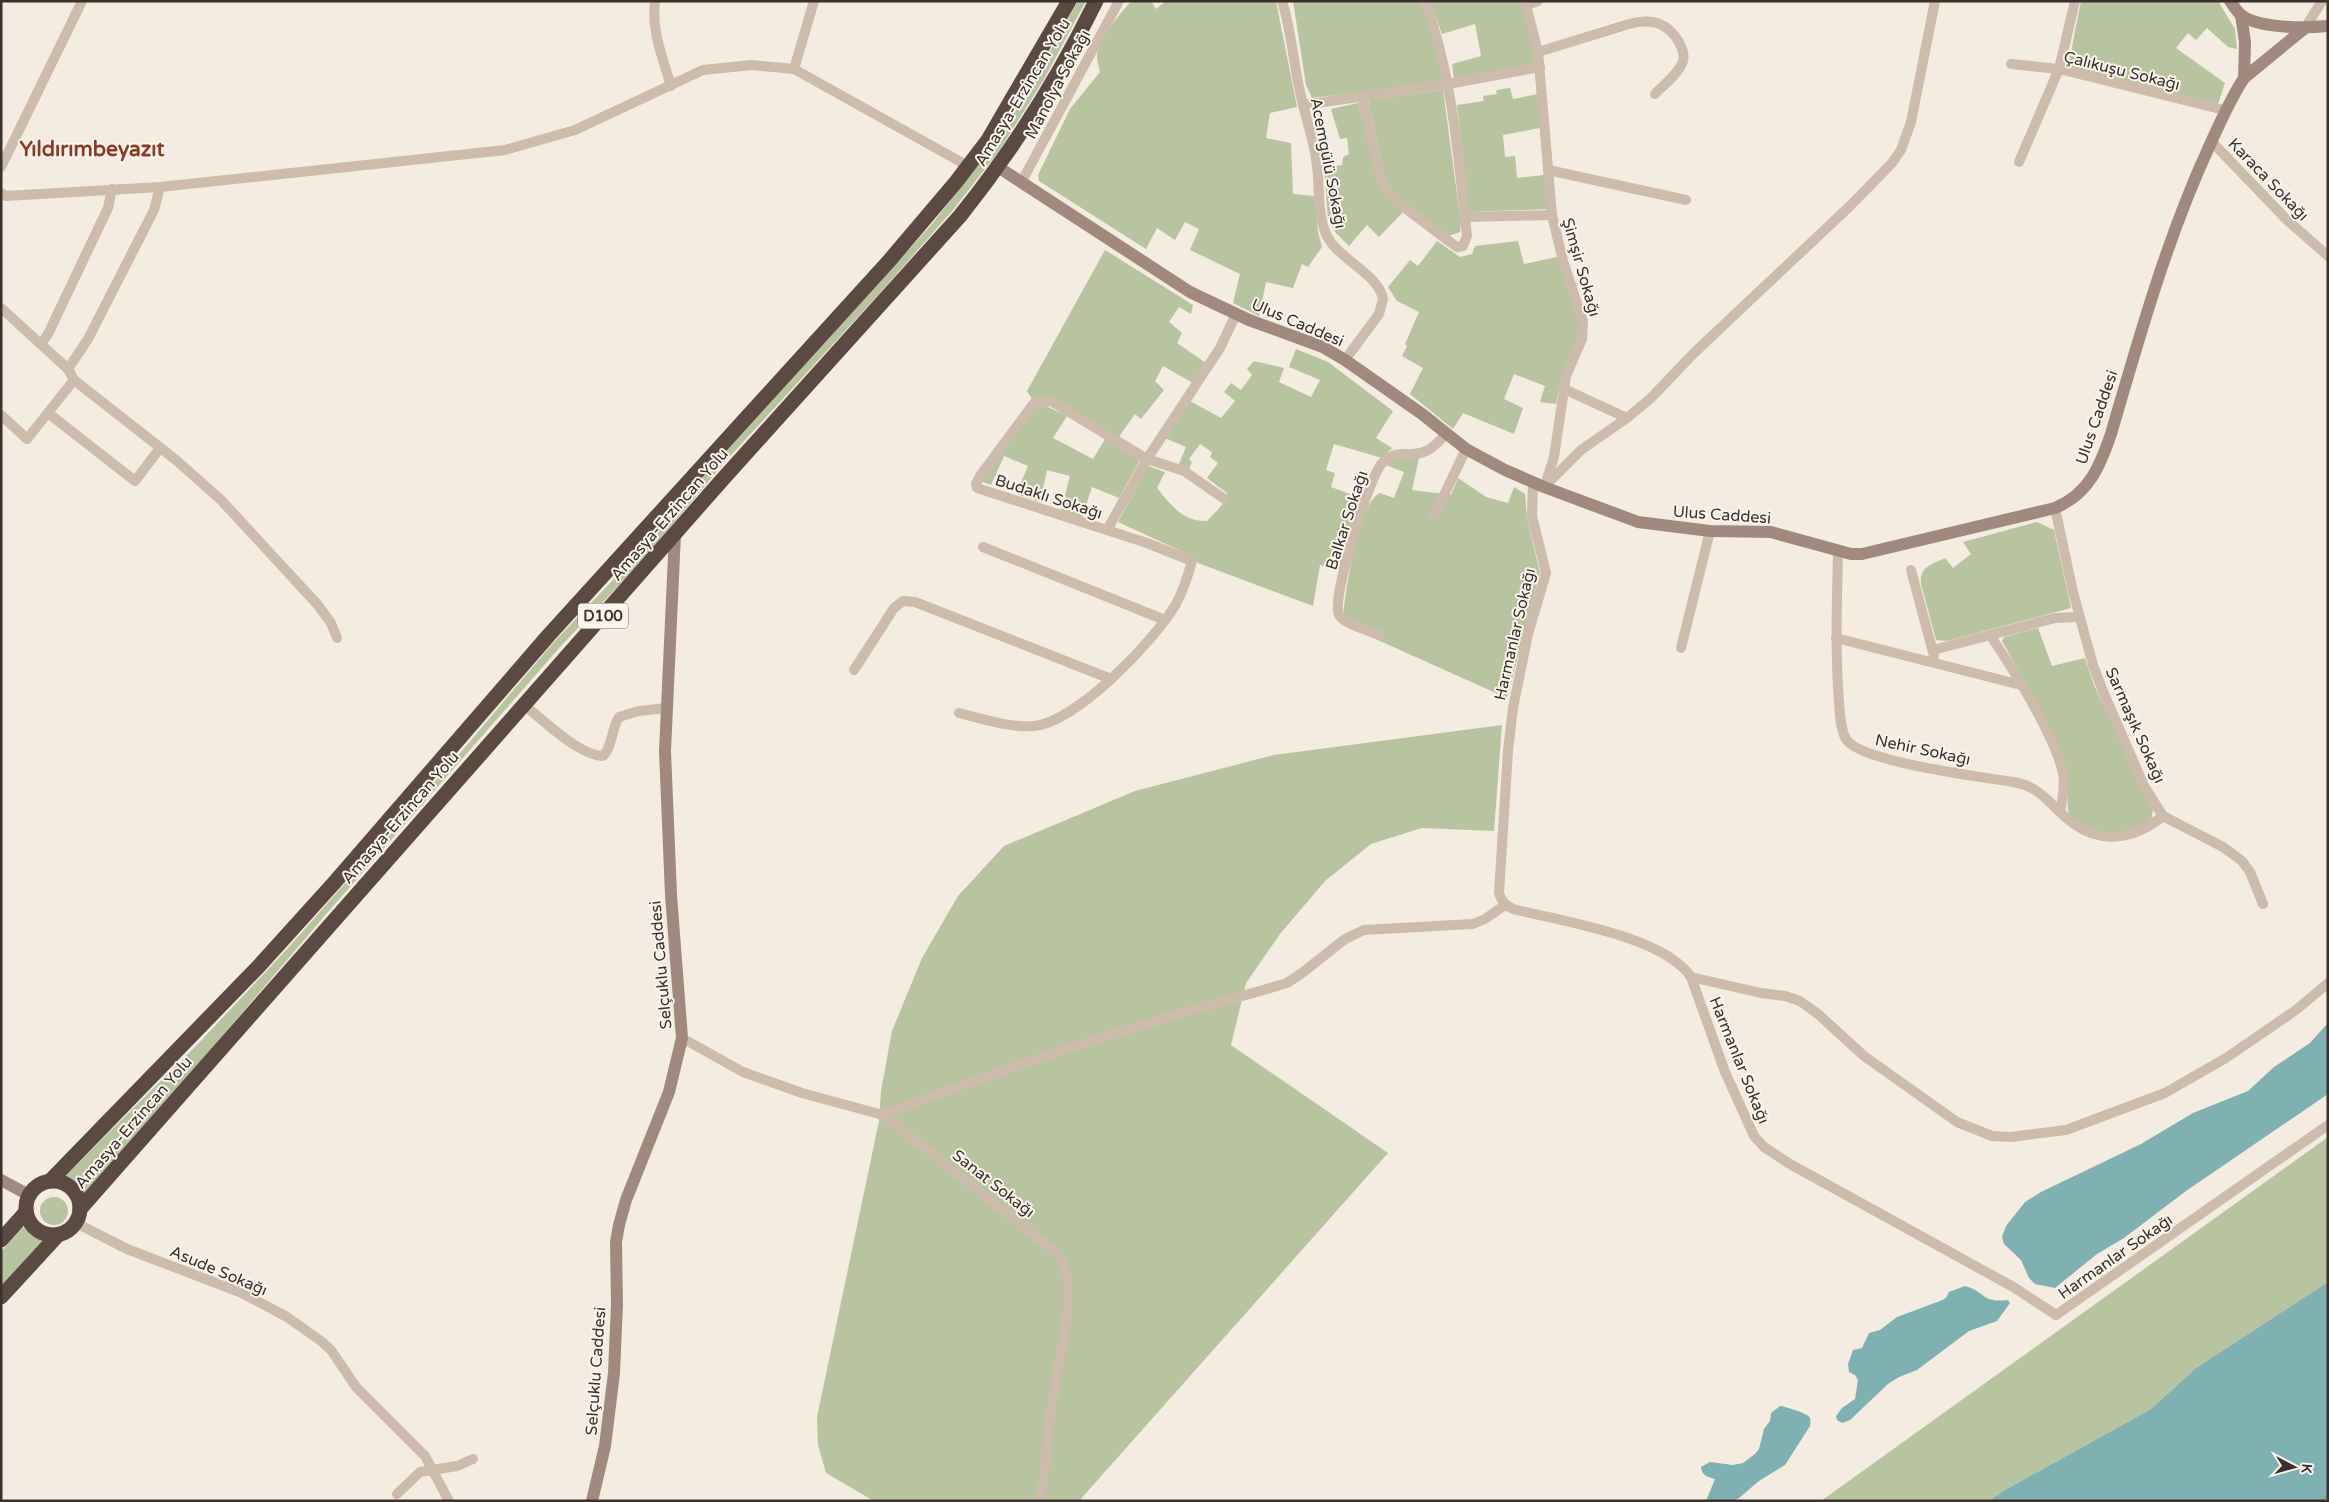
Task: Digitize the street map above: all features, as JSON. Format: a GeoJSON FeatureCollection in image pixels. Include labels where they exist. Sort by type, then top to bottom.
{"type":"FeatureCollection","features":[{"type":"Feature","properties":{"kind":"highway","name":"Amasya-Erzincan Yolu"},"geometry":{"type":"LineString","coordinates":[[50,1181],[245,980],[328,890],[548,636],[889,261],[968,166],[1003,116],[1069,1]]}},
{"type":"Feature","properties":{"kind":"highway","name":"Amasya-Erzincan Yolu"},"geometry":{"type":"LineString","coordinates":[[78,1216],[523,704],[722,480],[931,250],[998,167],[1023,130],[1096,1]]}},
{"type":"Feature","properties":{"kind":"highway"},"geometry":{"type":"LineString","coordinates":[[50,1181],[59,1182],[72,1188],[77,1196],[78,1216],[70,1230],[58,1235],[49,1235],[37,1230],[28,1220],[26,1212],[29,1195],[38,1186],[50,1181]]}},
{"type":"Feature","properties":{"kind":"highway"},"geometry":{"type":"LineString","coordinates":[[1,1240],[26,1212]]}},
{"type":"Feature","properties":{"kind":"highway"},"geometry":{"type":"LineString","coordinates":[[1,1297],[58,1235]]}},
{"type":"Feature","properties":{"kind":"street"},"geometry":{"type":"LineString","coordinates":[[1,167],[82,1]]}},
{"type":"Feature","properties":{"kind":"street"},"geometry":{"type":"LineString","coordinates":[[655,1],[654,12],[658,45],[671,86]]}},
{"type":"Feature","properties":{"kind":"street"},"geometry":{"type":"LineString","coordinates":[[794,68],[814,1]]}},
{"type":"Feature","properties":{"kind":"street","name":"Manolya Sokağı"},"geometry":{"type":"LineString","coordinates":[[1022,181],[1119,1]]}},
{"type":"Feature","properties":{"kind":"street","name":"Acemgülü Sokağı"},"geometry":{"type":"LineString","coordinates":[[1282,1],[1289,28],[1303,105],[1314,148],[1320,211],[1326,234],[1338,250],[1378,288],[1383,299],[1379,314],[1345,360]]}},
{"type":"Feature","properties":{"kind":"street"},"geometry":{"type":"LineString","coordinates":[[1362,97],[1383,187],[1389,194],[1457,247],[1463,246],[1466,241],[1465,217],[1448,84],[1442,52],[1425,1]]}},
{"type":"Feature","properties":{"kind":"street","name":"Şimşir Sokağı"},"geometry":{"type":"LineString","coordinates":[[1538,1],[1526,3],[1540,67],[1552,215],[1563,260],[1583,322],[1582,339],[1569,367],[1564,389],[1554,457],[1538,485]]}},
{"type":"Feature","properties":{"kind":"street"},"geometry":{"type":"LineString","coordinates":[[1538,485],[1581,450],[1627,418],[1851,205],[1892,163],[1901,150],[1911,122],[1935,1]]}},
{"type":"Feature","properties":{"kind":"street"},"geometry":{"type":"LineString","coordinates":[[2019,162],[2059,69],[2075,1]]}},
{"type":"Feature","properties":{"kind":"street"},"geometry":{"type":"LineString","coordinates":[[2230,1],[2241,15],[2245,42],[2244,78]]}},
{"type":"Feature","properties":{"kind":"street"},"geometry":{"type":"LineString","coordinates":[[2305,28],[2322,1]]}},
{"type":"Feature","properties":{"kind":"street"},"geometry":{"type":"LineString","coordinates":[[2241,15],[2264,23],[2305,28],[2328,26]]}},
{"type":"Feature","properties":{"kind":"street"},"geometry":{"type":"LineString","coordinates":[[1538,52],[1644,20],[1656,21],[1669,28],[1675,35],[1684,54],[1683,61],[1676,71],[1655,94]]}},
{"type":"Feature","properties":{"kind":"street","name":"Ulus Caddesi"},"geometry":{"type":"LineString","coordinates":[[998,167],[1173,281],[1236,314],[1323,347],[1345,360],[1466,449],[1538,485],[1638,522],[1710,530],[1771,532],[1851,554],[1875,551],[2055,508],[2078,496],[2087,486],[2102,459],[2165,256],[2224,110],[2244,78],[2305,28]]}},
{"type":"Feature","properties":{"kind":"street","name":"Çalıkuşu Sokağı"},"geometry":{"type":"LineString","coordinates":[[2011,64],[2059,69],[2224,110]]}},
{"type":"Feature","properties":{"kind":"street"},"geometry":{"type":"LineString","coordinates":[[1,193],[6,196],[160,187],[505,150],[574,130],[703,70],[751,65],[794,68],[968,166]]}},
{"type":"Feature","properties":{"kind":"street"},"geometry":{"type":"LineString","coordinates":[[1303,105],[1448,84],[1540,67]]}},
{"type":"Feature","properties":{"kind":"street","name":"Karaca Sokağı"},"geometry":{"type":"LineString","coordinates":[[2212,142],[2286,219],[2328,256]]}},
{"type":"Feature","properties":{"kind":"street"},"geometry":{"type":"LineString","coordinates":[[1548,170],[1686,200]]}},
{"type":"Feature","properties":{"kind":"street"},"geometry":{"type":"LineString","coordinates":[[68,369],[88,339],[154,210],[160,187]]}},
{"type":"Feature","properties":{"kind":"street"},"geometry":{"type":"LineString","coordinates":[[41,344],[48,334],[108,208],[112,189]]}},
{"type":"Feature","properties":{"kind":"street"},"geometry":{"type":"LineString","coordinates":[[1465,217],[1552,215]]}},
{"type":"Feature","properties":{"kind":"street"},"geometry":{"type":"LineString","coordinates":[[1,308],[68,369],[74,380],[160,448],[235,515],[317,604],[331,623],[337,638]]}},
{"type":"Feature","properties":{"kind":"street","name":"Budaklı Sokağı"},"geometry":{"type":"LineString","coordinates":[[1106,530],[1147,459],[1220,348],[1236,314]]}},
{"type":"Feature","properties":{"kind":"street"},"geometry":{"type":"LineString","coordinates":[[1,414],[27,439],[74,380]]}},
{"type":"Feature","properties":{"kind":"street"},"geometry":{"type":"LineString","coordinates":[[1564,389],[1627,418]]}},
{"type":"Feature","properties":{"kind":"street","name":"Budaklı Sokağı"},"geometry":{"type":"LineString","coordinates":[[959,713],[1006,724],[1034,726],[1048,723],[1078,707],[1096,694],[1165,620],[1176,603],[1192,561],[1147,543],[977,488],[976,484],[1034,403],[1051,401],[1147,459],[1184,470],[1223,498]]}},
{"type":"Feature","properties":{"kind":"street"},"geometry":{"type":"LineString","coordinates":[[48,413],[135,481],[160,448]]}},
{"type":"Feature","properties":{"kind":"street","name":"Balkar Sokağı"},"geometry":{"type":"LineString","coordinates":[[1380,635],[1346,622],[1341,618],[1338,611],[1344,569],[1362,509],[1372,481],[1382,463],[1399,453],[1424,452],[1446,434]]}},
{"type":"Feature","properties":{"kind":"street"},"geometry":{"type":"LineString","coordinates":[[1434,516],[1466,449]]}},
{"type":"Feature","properties":{"kind":"street","name":"Harmanlar Sokağı"},"geometry":{"type":"LineString","coordinates":[[1538,485],[1532,516],[1546,565],[1546,573],[1528,634],[1511,725],[1499,893],[1505,905],[1513,909],[1640,942],[1684,966],[1691,977],[1725,1072],[1754,1136],[1764,1147],[1790,1164],[2015,1288],[2056,1315],[2328,1125]]}},
{"type":"Feature","properties":{"kind":"street","name":"Sarmaşık Sokağı"},"geometry":{"type":"LineString","coordinates":[[2055,508],[2079,617],[2102,689],[2144,786],[2163,816]]}},
{"type":"Feature","properties":{"kind":"street"},"geometry":{"type":"LineString","coordinates":[[1681,648],[1694,588],[1705,560],[1710,530]]}},
{"type":"Feature","properties":{"kind":"street","name":"Selçuklu Caddesi"},"geometry":{"type":"LineString","coordinates":[[592,1501],[605,1446],[614,1372],[617,1313],[616,1242],[619,1225],[626,1200],[669,1092],[682,1038],[666,807],[666,708],[675,534]]}},
{"type":"Feature","properties":{"kind":"street"},"geometry":{"type":"LineString","coordinates":[[983,547],[1165,620]]}},
{"type":"Feature","properties":{"kind":"street","name":"Nehir Sokağı"},"geometry":{"type":"LineString","coordinates":[[1838,551],[1836,638],[1840,717],[1846,739],[1850,744],[1864,751],[1909,764],[2020,784],[2038,791],[2073,824],[2085,831],[2106,838],[2129,835],[2142,830],[2163,816]]}},
{"type":"Feature","properties":{"kind":"street"},"geometry":{"type":"LineString","coordinates":[[1911,570],[1936,663]]}},
{"type":"Feature","properties":{"kind":"street"},"geometry":{"type":"LineString","coordinates":[[854,670],[894,608],[904,600],[915,602],[1110,679]]}},
{"type":"Feature","properties":{"kind":"street"},"geometry":{"type":"LineString","coordinates":[[1933,650],[2055,618],[2079,617]]}},
{"type":"Feature","properties":{"kind":"street"},"geometry":{"type":"LineString","coordinates":[[1990,635],[2021,686],[2058,758],[2064,787],[2060,811]]}},
{"type":"Feature","properties":{"kind":"street"},"geometry":{"type":"LineString","coordinates":[[1836,638],[2021,686]]}},
{"type":"Feature","properties":{"kind":"street"},"geometry":{"type":"LineString","coordinates":[[523,704],[569,740],[597,756],[603,756],[607,751],[614,725],[619,717],[639,711],[666,708]]}},
{"type":"Feature","properties":{"kind":"street"},"geometry":{"type":"LineString","coordinates":[[2163,816],[2223,847],[2242,861],[2250,872],[2263,904]]}},
{"type":"Feature","properties":{"kind":"street"},"geometry":{"type":"LineString","coordinates":[[883,1115],[963,1084],[1055,1053],[1161,1019],[1287,983],[1345,939],[1364,930],[1473,924],[1485,919],[1505,905]]}},
{"type":"Feature","properties":{"kind":"street"},"geometry":{"type":"LineString","coordinates":[[1691,977],[1761,993],[1785,996],[1800,1001],[1818,1014],[1864,1056],[1957,1122],[1992,1136],[2011,1137],[2066,1130],[2165,1093],[2234,1053],[2296,1010],[2328,983]]}},
{"type":"Feature","properties":{"kind":"street","name":"Sanat Sokağı"},"geometry":{"type":"LineString","coordinates":[[682,1038],[743,1072],[802,1092],[883,1115],[1060,1256],[1068,1276],[1068,1309],[1051,1408],[1043,1485],[1039,1501]]}},
{"type":"Feature","properties":{"kind":"street"},"geometry":{"type":"LineString","coordinates":[[1,1180],[29,1195]]}},
{"type":"Feature","properties":{"kind":"street","name":"Asude Sokağı"},"geometry":{"type":"LineString","coordinates":[[78,1216],[127,1249],[242,1292],[301,1327],[331,1350],[356,1387],[418,1448],[433,1469],[449,1501]]}},
{"type":"Feature","properties":{"kind":"street"},"geometry":{"type":"LineString","coordinates":[[397,1494],[420,1472],[457,1466],[473,1459]]}},
{"type":"Feature","properties":{"kind":"green space"},"geometry":{"type":"Polygon","coordinates":[[[1078,1],[1086,1],[1043,81],[999,151],[953,210],[880,293],[723,464],[640,563],[561,646],[328,912],[166,1102],[83,1195],[64,1177],[195,1047],[288,948],[467,745],[553,643],[644,547],[709,470],[932,224],[997,141],[1029,89],[1078,1]]]}},
{"type":"Feature","properties":{"kind":"green space"},"geometry":{"type":"Polygon","coordinates":[[[1132,1],[1151,1],[1156,9],[1166,1],[1276,1],[1297,107],[1270,113],[1266,138],[1291,143],[1293,194],[1314,196],[1318,232],[1322,247],[1308,267],[1302,264],[1293,288],[1266,282],[1259,316],[1233,303],[1240,274],[1190,250],[1199,229],[1185,222],[1175,240],[1157,228],[1146,249],[1039,181],[1038,175],[1070,109],[1100,72],[1097,56],[1106,34],[1132,1]]]}},
{"type":"Feature","properties":{"kind":"green space"},"geometry":{"type":"Polygon","coordinates":[[[1293,1],[1420,1],[1437,46],[1444,82],[1312,98],[1306,85],[1293,1]]]}},
{"type":"Feature","properties":{"kind":"green space"},"geometry":{"type":"Polygon","coordinates":[[[1430,1],[1521,1],[1533,49],[1534,64],[1454,80],[1452,64],[1481,56],[1475,24],[1442,34],[1430,1]]]}},
{"type":"Feature","properties":{"kind":"green space"},"geometry":{"type":"Polygon","coordinates":[[[2081,1],[2218,1],[2235,29],[2237,49],[2228,47],[2207,28],[2196,40],[2188,33],[2176,48],[2225,83],[2218,104],[2068,67],[2081,1]]]}},
{"type":"Feature","properties":{"kind":"green space"},"geometry":{"type":"Polygon","coordinates":[[[1510,88],[1513,99],[1538,94],[1540,128],[1503,135],[1505,157],[1515,156],[1517,178],[1544,175],[1548,209],[1469,212],[1457,105],[1484,101],[1483,96],[1497,94],[1496,90],[1510,88]]]}},
{"type":"Feature","properties":{"kind":"green space"},"geometry":{"type":"Polygon","coordinates":[[[1443,90],[1461,224],[1460,232],[1449,236],[1402,200],[1387,184],[1368,100],[1443,90]]]}},
{"type":"Feature","properties":{"kind":"green space"},"geometry":{"type":"Polygon","coordinates":[[[1358,103],[1378,181],[1403,212],[1379,237],[1367,225],[1349,246],[1336,233],[1328,219],[1324,168],[1342,165],[1343,157],[1349,154],[1347,138],[1340,139],[1331,109],[1358,103]]]}},
{"type":"Feature","properties":{"kind":"green space"},"geometry":{"type":"Polygon","coordinates":[[[1437,241],[1460,257],[1472,254],[1475,246],[1518,241],[1524,264],[1557,257],[1580,327],[1576,343],[1563,371],[1556,404],[1540,402],[1545,386],[1514,374],[1504,399],[1523,408],[1514,434],[1463,413],[1453,429],[1410,394],[1423,368],[1402,356],[1407,346],[1405,344],[1419,312],[1397,301],[1388,287],[1410,260],[1418,266],[1437,241]]]}},
{"type":"Feature","properties":{"kind":"green space"},"geometry":{"type":"Polygon","coordinates":[[[1105,250],[1193,305],[1191,314],[1179,307],[1169,322],[1182,333],[1177,343],[1206,363],[1193,383],[1163,366],[1155,381],[1164,390],[1141,419],[1135,414],[1118,438],[1052,399],[1032,399],[1027,391],[1105,250]]]}},
{"type":"Feature","properties":{"kind":"green space"},"geometry":{"type":"Polygon","coordinates":[[[1296,349],[1328,362],[1393,411],[1376,438],[1392,448],[1382,458],[1334,444],[1326,470],[1335,473],[1331,487],[1361,498],[1341,570],[1320,565],[1313,606],[1198,563],[1196,558],[1118,522],[1148,466],[1165,472],[1157,488],[1178,511],[1191,519],[1207,521],[1222,505],[1227,493],[1207,478],[1218,463],[1210,457],[1212,452],[1200,444],[1189,459],[1192,462],[1189,469],[1179,464],[1186,447],[1165,438],[1190,401],[1221,418],[1235,401],[1224,392],[1231,383],[1241,390],[1252,375],[1247,369],[1254,361],[1284,368],[1279,382],[1311,397],[1320,380],[1289,367],[1296,349]]]}},
{"type":"Feature","properties":{"kind":"green space"},"geometry":{"type":"Polygon","coordinates":[[[1044,405],[1067,416],[1053,438],[1093,459],[1105,439],[1140,460],[1119,498],[1092,487],[1082,518],[1061,510],[1070,476],[1047,470],[1040,502],[1016,494],[1028,466],[1004,456],[991,485],[981,481],[1034,408],[1044,405]]]}},
{"type":"Feature","properties":{"kind":"green space"},"geometry":{"type":"Polygon","coordinates":[[[1402,457],[1419,458],[1412,490],[1451,495],[1458,478],[1486,497],[1508,503],[1514,487],[1525,494],[1527,518],[1540,573],[1507,698],[1342,624],[1353,553],[1364,514],[1372,501],[1380,493],[1394,498],[1404,472],[1386,465],[1392,460],[1402,457]]]}},
{"type":"Feature","properties":{"kind":"green space"},"geometry":{"type":"Polygon","coordinates":[[[2037,522],[2054,530],[2071,608],[1947,641],[1936,640],[1921,584],[1924,570],[1945,558],[1953,568],[1971,554],[1963,542],[2037,522]]]}},
{"type":"Feature","properties":{"kind":"green space"},"geometry":{"type":"Polygon","coordinates":[[[2038,628],[2052,666],[2085,658],[2094,685],[2153,810],[2151,821],[2127,832],[2113,835],[2092,831],[2070,816],[2067,773],[2060,751],[2037,703],[2002,641],[2004,637],[2038,628]]]}},
{"type":"Feature","properties":{"kind":"green space"},"geometry":{"type":"Polygon","coordinates":[[[1502,725],[1494,831],[1422,828],[1371,844],[1325,881],[1280,934],[1246,983],[1231,1045],[1388,1153],[1079,1501],[874,1501],[826,1473],[818,1445],[817,1417],[879,1121],[881,1091],[892,1031],[922,958],[958,896],[1004,846],[1135,791],[1274,755],[1502,725]]]}},
{"type":"Feature","properties":{"kind":"green space"},"geometry":{"type":"Polygon","coordinates":[[[2328,1137],[2328,1282],[2196,1368],[2151,1409],[2003,1491],[1989,1501],[1821,1501],[2328,1137]]]}},
{"type":"Feature","properties":{"kind":"green space"},"geometry":{"type":"Polygon","coordinates":[[[54,1197],[64,1201],[68,1211],[64,1221],[54,1225],[44,1221],[40,1211],[44,1201],[54,1197]]]}},
{"type":"Feature","properties":{"kind":"green space"},"geometry":{"type":"Polygon","coordinates":[[[23,1227],[44,1243],[1,1288],[1,1252],[23,1227]]]}},
{"type":"Feature","properties":{"kind":"water"},"geometry":{"type":"Polygon","coordinates":[[[2328,1023],[2328,1094],[2186,1191],[2124,1238],[2097,1254],[2055,1288],[2035,1284],[2029,1278],[2021,1260],[2004,1244],[2002,1237],[2006,1226],[2025,1202],[2041,1192],[2141,1144],[2193,1113],[2248,1091],[2274,1067],[2310,1043],[2328,1023]]]}},
{"type":"Feature","properties":{"kind":"water"},"geometry":{"type":"Polygon","coordinates":[[[2328,1282],[2328,1498],[2323,1501],[1989,1501],[2003,1491],[2151,1409],[2196,1368],[2328,1282]]]}},
{"type":"Feature","properties":{"kind":"water"},"geometry":{"type":"Polygon","coordinates":[[[1965,1286],[1993,1300],[2008,1300],[2010,1303],[1997,1321],[1969,1331],[1917,1370],[1899,1377],[1888,1384],[1850,1420],[1842,1423],[1837,1420],[1836,1416],[1842,1408],[1855,1399],[1858,1380],[1855,1375],[1849,1372],[1848,1364],[1853,1350],[1862,1348],[1869,1333],[1880,1330],[1897,1317],[1940,1301],[1946,1298],[1949,1292],[1965,1286]]]}},
{"type":"Feature","properties":{"kind":"water"},"geometry":{"type":"Polygon","coordinates":[[[1780,1406],[1801,1412],[1810,1418],[1810,1426],[1785,1465],[1759,1481],[1734,1501],[1706,1501],[1715,1479],[1704,1474],[1701,1467],[1710,1462],[1733,1465],[1743,1463],[1755,1454],[1759,1449],[1764,1429],[1770,1421],[1771,1413],[1780,1406]]]}},
{"type":"Feature","properties":{"kind":"district","name":"Yıldırımbeyazıt"},"geometry":{"type":"Point","coordinates":[92,149]}}]}
